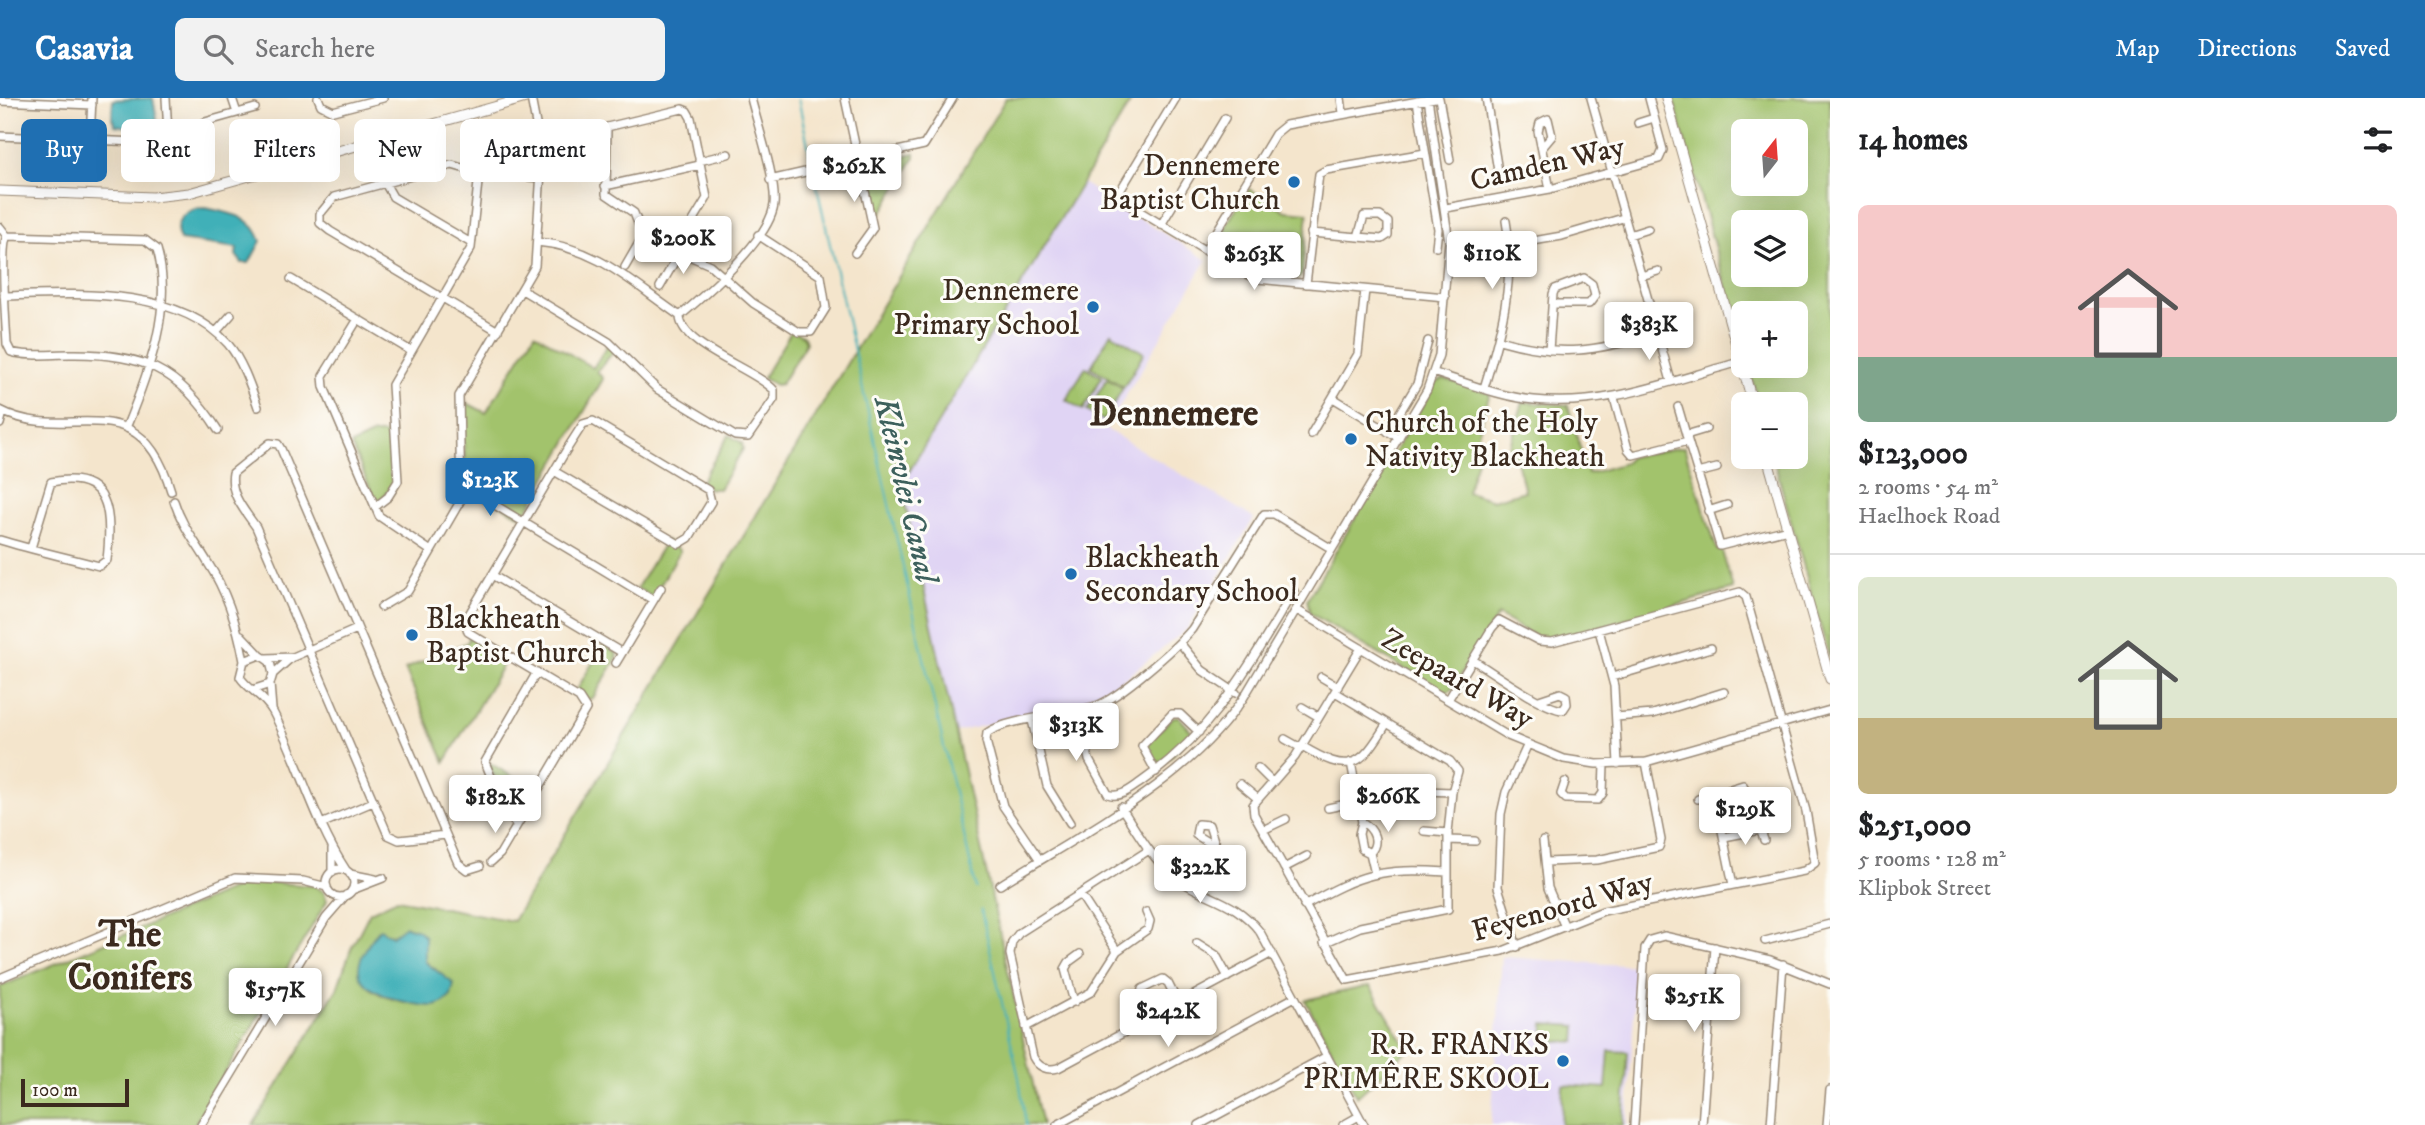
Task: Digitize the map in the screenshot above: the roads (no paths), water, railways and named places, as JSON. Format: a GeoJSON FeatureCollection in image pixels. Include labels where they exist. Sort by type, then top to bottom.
{"type":"FeatureCollection","features":[{"type":"Feature","properties":{"kind":"street"},"geometry":{"type":"LineString","coordinates":[[107,140],[162,142],[168,133],[166,98]]}},
{"type":"Feature","properties":{"kind":"street"},"geometry":{"type":"LineString","coordinates":[[232,98],[237,113]]}},
{"type":"Feature","properties":{"kind":"street"},"geometry":{"type":"LineString","coordinates":[[318,98],[321,105],[332,111],[383,98]]}},
{"type":"Feature","properties":{"kind":"street"},"geometry":{"type":"LineString","coordinates":[[0,191],[153,197],[189,193],[528,98],[534,119]]}},
{"type":"Feature","properties":{"kind":"street"},"geometry":{"type":"LineString","coordinates":[[680,316],[743,257],[774,204],[751,98]]}},
{"type":"Feature","properties":{"kind":"street"},"geometry":{"type":"LineString","coordinates":[[845,98],[873,228],[855,253]]}},
{"type":"Feature","properties":{"kind":"street"},"geometry":{"type":"LineString","coordinates":[[770,180],[924,145],[953,98]]}},
{"type":"Feature","properties":{"kind":"street"},"geometry":{"type":"LineString","coordinates":[[1176,98],[1120,191],[1122,200],[1250,276],[1445,297]]}},
{"type":"Feature","properties":{"kind":"street"},"geometry":{"type":"LineString","coordinates":[[1341,98],[1343,113]]}},
{"type":"Feature","properties":{"kind":"street"},"geometry":{"type":"LineString","coordinates":[[1206,251],[1278,131],[1290,122],[1433,98]]}},
{"type":"Feature","properties":{"kind":"street"},"geometry":{"type":"LineString","coordinates":[[1433,98],[1450,160]]}},
{"type":"Feature","properties":{"kind":"street"},"geometry":{"type":"LineString","coordinates":[[1000,885],[1182,764],[1219,728],[1244,697],[1297,610],[1435,373],[1449,242],[1433,98]]}},
{"type":"Feature","properties":{"kind":"street"},"geometry":{"type":"LineString","coordinates":[[1486,98],[1498,171]]}},
{"type":"Feature","properties":{"kind":"street"},"geometry":{"type":"LineString","coordinates":[[1591,98],[1671,381]]}},
{"type":"Feature","properties":{"kind":"street"},"geometry":{"type":"LineString","coordinates":[[1639,123],[1654,118],[1649,98]]}},
{"type":"Feature","properties":{"kind":"street"},"geometry":{"type":"LineString","coordinates":[[1665,98],[1731,330]]}},
{"type":"Feature","properties":{"kind":"street"},"geometry":{"type":"LineString","coordinates":[[1417,101],[1438,229],[1436,247]]}},
{"type":"Feature","properties":{"kind":"street"},"geometry":{"type":"LineString","coordinates":[[0,102],[92,102]]}},
{"type":"Feature","properties":{"kind":"street"},"geometry":{"type":"LineString","coordinates":[[215,119],[255,108]]}},
{"type":"Feature","properties":{"kind":"street"},"geometry":{"type":"LineString","coordinates":[[610,125],[682,109],[691,118],[707,198],[696,218],[687,227],[659,234],[653,241]]}},
{"type":"Feature","properties":{"kind":"street"},"geometry":{"type":"LineString","coordinates":[[1161,225],[1225,118]]}},
{"type":"Feature","properties":{"kind":"street","name":"Camden Way"},"geometry":{"type":"LineString","coordinates":[[1446,208],[1550,189],[1657,159],[1663,150],[1654,118]]}},
{"type":"Feature","properties":{"kind":"street"},"geometry":{"type":"LineString","coordinates":[[0,136],[21,137]]}},
{"type":"Feature","properties":{"kind":"street"},"geometry":{"type":"LineString","coordinates":[[1542,148],[1550,189]]}},
{"type":"Feature","properties":{"kind":"street"},"geometry":{"type":"LineString","coordinates":[[1306,284],[1316,180],[1321,172],[1425,153]]}},
{"type":"Feature","properties":{"kind":"street"},"geometry":{"type":"LineString","coordinates":[[605,186],[728,154]]}},
{"type":"Feature","properties":{"kind":"street"},"geometry":{"type":"LineString","coordinates":[[460,167],[454,165],[334,197],[320,214],[320,223],[498,331]]}},
{"type":"Feature","properties":{"kind":"street"},"geometry":{"type":"LineString","coordinates":[[375,507],[388,497],[398,481],[393,385],[471,243],[478,182]]}},
{"type":"Feature","properties":{"kind":"street"},"geometry":{"type":"LineString","coordinates":[[381,607],[405,595],[463,492],[458,399],[535,266],[541,182]]}},
{"type":"Feature","properties":{"kind":"street"},"geometry":{"type":"LineString","coordinates":[[605,182],[608,196],[634,213],[643,236],[708,264],[746,299],[799,332],[808,333],[816,328],[827,304],[818,272],[758,235]]}},
{"type":"Feature","properties":{"kind":"street"},"geometry":{"type":"LineString","coordinates":[[385,183],[393,197],[471,243]]}},
{"type":"Feature","properties":{"kind":"street"},"geometry":{"type":"LineString","coordinates":[[1311,233],[1358,237],[1386,238],[1389,233],[1387,220],[1380,216],[1364,216],[1358,237]]}},
{"type":"Feature","properties":{"kind":"street"},"geometry":{"type":"LineString","coordinates":[[1510,245],[1562,236],[1623,218]]}},
{"type":"Feature","properties":{"kind":"street"},"geometry":{"type":"LineString","coordinates":[[1484,388],[1499,340],[1510,245],[1506,221]]}},
{"type":"Feature","properties":{"kind":"street"},"geometry":{"type":"LineString","coordinates":[[0,228],[7,236],[145,240],[153,244],[159,255],[161,306],[148,366],[126,428]]}},
{"type":"Feature","properties":{"kind":"street"},"geometry":{"type":"LineString","coordinates":[[1629,235],[1648,229]]}},
{"type":"Feature","properties":{"kind":"street"},"geometry":{"type":"LineString","coordinates":[[7,236],[1,243],[7,344],[11,352],[110,355],[148,366],[172,375],[191,393],[218,429]]}},
{"type":"Feature","properties":{"kind":"street"},"geometry":{"type":"LineString","coordinates":[[625,267],[643,236]]}},
{"type":"Feature","properties":{"kind":"street"},"geometry":{"type":"LineString","coordinates":[[522,290],[609,342],[657,389],[735,436],[748,438],[774,398],[774,390],[697,341],[682,325],[680,316],[652,293],[582,251],[567,245],[537,242]]}},
{"type":"Feature","properties":{"kind":"street"},"geometry":{"type":"LineString","coordinates":[[660,288],[680,252]]}},
{"type":"Feature","properties":{"kind":"street"},"geometry":{"type":"LineString","coordinates":[[1641,276],[1658,271]]}},
{"type":"Feature","properties":{"kind":"street"},"geometry":{"type":"LineString","coordinates":[[1549,350],[1554,291],[1560,285],[1587,278],[1592,284],[1595,296],[1589,304],[1553,304]]}},
{"type":"Feature","properties":{"kind":"street"},"geometry":{"type":"LineString","coordinates":[[291,279],[411,351]]}},
{"type":"Feature","properties":{"kind":"street"},"geometry":{"type":"LineString","coordinates":[[1311,434],[1358,354],[1365,290]]}},
{"type":"Feature","properties":{"kind":"street"},"geometry":{"type":"LineString","coordinates":[[4,296],[83,294],[161,306],[190,315],[216,332],[230,346],[258,407]]}},
{"type":"Feature","properties":{"kind":"street"},"geometry":{"type":"LineString","coordinates":[[1652,318],[1672,312]]}},
{"type":"Feature","properties":{"kind":"street"},"geometry":{"type":"LineString","coordinates":[[216,332],[231,315]]}},
{"type":"Feature","properties":{"kind":"street"},"geometry":{"type":"LineString","coordinates":[[358,319],[323,376],[323,383],[375,507],[386,522],[431,551]]}},
{"type":"Feature","properties":{"kind":"street"},"geometry":{"type":"LineString","coordinates":[[1499,340],[1549,350],[1597,350],[1656,334]]}},
{"type":"Feature","properties":{"kind":"street"},"geometry":{"type":"LineString","coordinates":[[1388,432],[1417,384],[1428,341]]}},
{"type":"Feature","properties":{"kind":"street"},"geometry":{"type":"LineString","coordinates":[[1435,373],[1535,400],[1581,402],[1614,398],[1731,364]]}},
{"type":"Feature","properties":{"kind":"street"},"geometry":{"type":"LineString","coordinates":[[1333,398],[1399,438]]}},
{"type":"Feature","properties":{"kind":"street"},"geometry":{"type":"LineString","coordinates":[[1614,398],[1631,454],[1637,455],[1706,429]]}},
{"type":"Feature","properties":{"kind":"street"},"geometry":{"type":"LineString","coordinates":[[1678,407],[1717,542],[1722,547],[1788,529]]}},
{"type":"Feature","properties":{"kind":"street"},"geometry":{"type":"LineString","coordinates":[[0,424],[1,411],[32,421],[99,420],[126,428],[147,443],[160,460],[171,491]]}},
{"type":"Feature","properties":{"kind":"street"},"geometry":{"type":"LineString","coordinates":[[491,862],[500,854],[586,709],[584,701],[468,632],[464,625],[554,471],[587,421],[595,422],[708,490],[711,502],[691,536],[682,544],[673,542],[554,471]]}},
{"type":"Feature","properties":{"kind":"street"},"geometry":{"type":"LineString","coordinates":[[446,835],[392,838],[373,802],[256,527],[240,506],[233,485],[236,469],[270,443],[278,444],[281,449],[446,835],[462,867],[473,870],[480,866]]}},
{"type":"Feature","properties":{"kind":"street"},"geometry":{"type":"LineString","coordinates":[[1697,473],[1717,468]]}},
{"type":"Feature","properties":{"kind":"street"},"geometry":{"type":"LineString","coordinates":[[1770,469],[1830,679]]}},
{"type":"Feature","properties":{"kind":"street"},"geometry":{"type":"LineString","coordinates":[[0,540],[99,566],[107,560],[108,504],[98,490],[79,483],[53,481],[31,548]]}},
{"type":"Feature","properties":{"kind":"street"},"geometry":{"type":"LineString","coordinates":[[463,492],[480,496],[653,600]]}},
{"type":"Feature","properties":{"kind":"street"},"geometry":{"type":"LineString","coordinates":[[174,501],[186,534],[215,575],[239,631],[244,661],[240,677],[255,689],[272,710],[332,849],[354,882],[349,893],[326,918],[201,1125]]}},
{"type":"Feature","properties":{"kind":"street"},"geometry":{"type":"LineString","coordinates":[[1708,511],[1727,505]]}},
{"type":"Feature","properties":{"kind":"street"},"geometry":{"type":"LineString","coordinates":[[1040,860],[1003,806],[985,739],[992,729],[1107,701],[1180,643],[1196,623],[1264,514],[1274,514],[1332,549]]}},
{"type":"Feature","properties":{"kind":"street"},"geometry":{"type":"LineString","coordinates":[[492,575],[621,652]]}},
{"type":"Feature","properties":{"kind":"street"},"geometry":{"type":"LineString","coordinates":[[616,663],[661,588]]}},
{"type":"Feature","properties":{"kind":"street"},"geometry":{"type":"LineString","coordinates":[[1078,710],[1089,760],[1111,796],[1122,794],[1156,772],[1199,732],[1233,691],[1294,591]]}},
{"type":"Feature","properties":{"kind":"street"},"geometry":{"type":"LineString","coordinates":[[1448,700],[1499,620],[1544,642],[1599,630],[1734,591],[1742,592],[1782,724]]}},
{"type":"Feature","properties":{"kind":"street","name":"Zeepaard Way"},"geometry":{"type":"LineString","coordinates":[[1297,610],[1527,746],[1564,759],[1604,765],[1646,762],[1830,710]]}},
{"type":"Feature","properties":{"kind":"street"},"geometry":{"type":"LineString","coordinates":[[272,710],[270,684],[273,674],[293,657],[357,629]]}},
{"type":"Feature","properties":{"kind":"street"},"geometry":{"type":"LineString","coordinates":[[1599,630],[1612,677],[1618,764]]}},
{"type":"Feature","properties":{"kind":"street"},"geometry":{"type":"LineString","coordinates":[[239,631],[263,656],[273,674]]}},
{"type":"Feature","properties":{"kind":"street"},"geometry":{"type":"LineString","coordinates":[[1180,643],[1202,670],[1244,697]]}},
{"type":"Feature","properties":{"kind":"street"},"geometry":{"type":"LineString","coordinates":[[1240,783],[1257,798],[1272,782],[1302,747],[1361,648]]}},
{"type":"Feature","properties":{"kind":"street"},"geometry":{"type":"LineString","coordinates":[[1612,677],[1711,648]]}},
{"type":"Feature","properties":{"kind":"street"},"geometry":{"type":"LineString","coordinates":[[244,661],[263,656],[293,657]]}},
{"type":"Feature","properties":{"kind":"street"},"geometry":{"type":"LineString","coordinates":[[1473,660],[1539,700]]}},
{"type":"Feature","properties":{"kind":"street"},"geometry":{"type":"LineString","coordinates":[[517,825],[506,813],[485,762],[537,673]]}},
{"type":"Feature","properties":{"kind":"street"},"geometry":{"type":"LineString","coordinates":[[1321,677],[1387,723],[1454,763],[1458,771],[1452,792],[1448,836],[1448,909],[1360,927],[1324,943]]}},
{"type":"Feature","properties":{"kind":"street"},"geometry":{"type":"LineString","coordinates":[[255,689],[270,684]]}},
{"type":"Feature","properties":{"kind":"street"},"geometry":{"type":"LineString","coordinates":[[1616,717],[1653,713],[1724,692]]}},
{"type":"Feature","properties":{"kind":"street"},"geometry":{"type":"LineString","coordinates":[[1302,707],[1320,717]]}},
{"type":"Feature","properties":{"kind":"street"},"geometry":{"type":"LineString","coordinates":[[1156,772],[1142,746],[1170,716],[1180,714],[1199,732]]}},
{"type":"Feature","properties":{"kind":"street"},"geometry":{"type":"LineString","coordinates":[[1032,720],[1047,786],[1070,823]]}},
{"type":"Feature","properties":{"kind":"street"},"geometry":{"type":"LineString","coordinates":[[1285,738],[1332,762],[1351,762],[1367,754],[1387,723]]}},
{"type":"Feature","properties":{"kind":"street","name":"Feyenoord Way"},"geometry":{"type":"LineString","coordinates":[[1257,798],[1254,814],[1343,977],[1353,981],[1517,947],[1603,911],[1804,871],[1816,861],[1809,824],[1782,724]]}},
{"type":"Feature","properties":{"kind":"street"},"geometry":{"type":"LineString","coordinates":[[1517,947],[1499,894],[1500,828],[1504,798],[1527,746]]}},
{"type":"Feature","properties":{"kind":"street"},"geometry":{"type":"LineString","coordinates":[[1351,762],[1362,822],[1359,828],[1360,842],[1364,850],[1370,853]]}},
{"type":"Feature","properties":{"kind":"street"},"geometry":{"type":"LineString","coordinates":[[1546,862],[1597,860],[1658,848],[1660,836],[1646,762]]}},
{"type":"Feature","properties":{"kind":"street"},"geometry":{"type":"LineString","coordinates":[[1564,782],[1561,792],[1564,797],[1575,801],[1598,800],[1603,793],[1604,765]]}},
{"type":"Feature","properties":{"kind":"street"},"geometry":{"type":"LineString","coordinates":[[1258,768],[1272,782]]}},
{"type":"Feature","properties":{"kind":"street"},"geometry":{"type":"LineString","coordinates":[[1698,799],[1715,796],[1743,785],[1751,799]]}},
{"type":"Feature","properties":{"kind":"street"},"geometry":{"type":"LineString","coordinates":[[1425,791],[1452,792]]}},
{"type":"Feature","properties":{"kind":"street"},"geometry":{"type":"LineString","coordinates":[[1328,808],[1394,794]]}},
{"type":"Feature","properties":{"kind":"street"},"geometry":{"type":"LineString","coordinates":[[1715,796],[1733,886]]}},
{"type":"Feature","properties":{"kind":"street"},"geometry":{"type":"LineString","coordinates":[[321,824],[373,802]]}},
{"type":"Feature","properties":{"kind":"street"},"geometry":{"type":"LineString","coordinates":[[1121,807],[1149,850],[1169,873],[1224,901],[1250,920],[1272,953],[1364,1125]]}},
{"type":"Feature","properties":{"kind":"street"},"geometry":{"type":"LineString","coordinates":[[1263,830],[1286,819]]}},
{"type":"Feature","properties":{"kind":"street"},"geometry":{"type":"LineString","coordinates":[[1757,820],[1764,840]]}},
{"type":"Feature","properties":{"kind":"street"},"geometry":{"type":"LineString","coordinates":[[1362,822],[1374,834],[1375,847],[1370,853]]}},
{"type":"Feature","properties":{"kind":"street"},"geometry":{"type":"LineString","coordinates":[[1724,837],[1760,830]]}},
{"type":"Feature","properties":{"kind":"street"},"geometry":{"type":"LineString","coordinates":[[1424,831],[1475,841]]}},
{"type":"Feature","properties":{"kind":"street"},"geometry":{"type":"LineString","coordinates":[[1542,841],[1548,888],[1565,927]]}},
{"type":"Feature","properties":{"kind":"street"},"geometry":{"type":"LineString","coordinates":[[1200,890],[1216,847]]}},
{"type":"Feature","properties":{"kind":"street"},"geometry":{"type":"LineString","coordinates":[[326,918],[332,849]]}},
{"type":"Feature","properties":{"kind":"street"},"geometry":{"type":"LineString","coordinates":[[1149,850],[1020,933],[1012,942],[1010,954],[1026,1027],[1035,1060],[1041,1067],[1051,1069],[1272,953]]}},
{"type":"Feature","properties":{"kind":"street"},"geometry":{"type":"LineString","coordinates":[[1370,853],[1375,874]]}},
{"type":"Feature","properties":{"kind":"street"},"geometry":{"type":"LineString","coordinates":[[1284,868],[1307,856]]}},
{"type":"Feature","properties":{"kind":"street"},"geometry":{"type":"LineString","coordinates":[[1304,906],[1348,881],[1375,874],[1407,870],[1447,872]]}},
{"type":"Feature","properties":{"kind":"street"},"geometry":{"type":"LineString","coordinates":[[0,978],[229,880],[242,877],[303,881],[349,893],[379,879],[348,872],[303,881]]}},
{"type":"Feature","properties":{"kind":"street"},"geometry":{"type":"LineString","coordinates":[[1080,894],[1117,951]]}},
{"type":"Feature","properties":{"kind":"street"},"geometry":{"type":"LineString","coordinates":[[1026,1027],[1095,988],[1117,951],[1148,929],[1150,921],[1146,912]]}},
{"type":"Feature","properties":{"kind":"street"},"geometry":{"type":"LineString","coordinates":[[1765,941],[1830,924]]}},
{"type":"Feature","properties":{"kind":"street"},"geometry":{"type":"LineString","coordinates":[[1634,1125],[1646,948],[1650,940],[1664,936],[1715,947],[1783,964],[1830,984]]}},
{"type":"Feature","properties":{"kind":"street"},"geometry":{"type":"LineString","coordinates":[[1197,943],[1216,955],[1228,977]]}},
{"type":"Feature","properties":{"kind":"street"},"geometry":{"type":"LineString","coordinates":[[1702,1125],[1715,947]]}},
{"type":"Feature","properties":{"kind":"street"},"geometry":{"type":"LineString","coordinates":[[1074,1002],[1065,969],[1080,954]]}},
{"type":"Feature","properties":{"kind":"street"},"geometry":{"type":"LineString","coordinates":[[1771,1125],[1783,964]]}},
{"type":"Feature","properties":{"kind":"street"},"geometry":{"type":"LineString","coordinates":[[1151,1018],[1140,999],[1142,989],[1163,979],[1168,983],[1178,1003]]}},
{"type":"Feature","properties":{"kind":"street"},"geometry":{"type":"LineString","coordinates":[[1058,1125],[1295,997]]}},
{"type":"Feature","properties":{"kind":"street"},"geometry":{"type":"LineString","coordinates":[[1199,1125],[1327,1056]]}},
{"type":"Feature","properties":{"kind":"street"},"geometry":{"type":"LineString","coordinates":[[1826,1125],[1830,1090]]}},
{"type":"Feature","properties":{"kind":"street"},"geometry":{"type":"LineString","coordinates":[[1342,1125],[1359,1116]]}},
{"type":"Feature","properties":{"kind":"water"},"geometry":{"type":"Polygon","coordinates":[[[153,98],[157,119],[121,119],[121,126],[115,125],[112,118],[113,100],[153,98]]]}},
{"type":"Feature","properties":{"kind":"water"},"geometry":{"type":"Polygon","coordinates":[[[205,208],[246,220],[257,232],[261,241],[249,263],[242,263],[236,255],[237,248],[180,240],[177,227],[182,217],[192,210],[205,208]]]}},
{"type":"Feature","properties":{"kind":"water"},"geometry":{"type":"Polygon","coordinates":[[[405,926],[418,930],[425,937],[425,962],[454,984],[451,996],[440,1004],[433,1006],[402,1001],[378,992],[362,979],[360,961],[377,932],[380,929],[392,936],[405,926]]]}},
{"type":"Feature","properties":{"kind":"waterway","name":"Kleinvlei Canal"},"geometry":{"type":"LineString","coordinates":[[798,98],[813,169]]}},
{"type":"Feature","properties":{"kind":"waterway","name":"Kleinvlei Canal"},"geometry":{"type":"LineString","coordinates":[[814,174],[976,888]]}},
{"type":"Feature","properties":{"kind":"waterway","name":"Kleinvlei Canal"},"geometry":{"type":"LineString","coordinates":[[981,910],[1019,1078],[1026,1125]]}},
{"type":"Feature","properties":{"kind":"place","name":"Dennemere Baptist Church"},"geometry":{"type":"Point","coordinates":[1294,182]}},
{"type":"Feature","properties":{"kind":"place","name":"Dennemere Primary School"},"geometry":{"type":"Point","coordinates":[1093,307]}},
{"type":"Feature","properties":{"kind":"place","name":"Church of the Holy Nativity Blackheath"},"geometry":{"type":"Point","coordinates":[1351,439]}},
{"type":"Feature","properties":{"kind":"place","name":"Blackheath Secondary School"},"geometry":{"type":"Point","coordinates":[1071,574]}},
{"type":"Feature","properties":{"kind":"place","name":"Blackheath Baptist Church"},"geometry":{"type":"Point","coordinates":[412,635]}},
{"type":"Feature","properties":{"kind":"place","name":"R.R. FRANKS PRIMÊRE SKOOL"},"geometry":{"type":"Point","coordinates":[1563,1061]}},
{"type":"Feature","properties":{"kind":"district","name":"Dennemere"},"geometry":{"type":"Point","coordinates":[1174,412]}},
{"type":"Feature","properties":{"kind":"district","name":"The Conifers"},"geometry":{"type":"Point","coordinates":[130,954]}}]}
